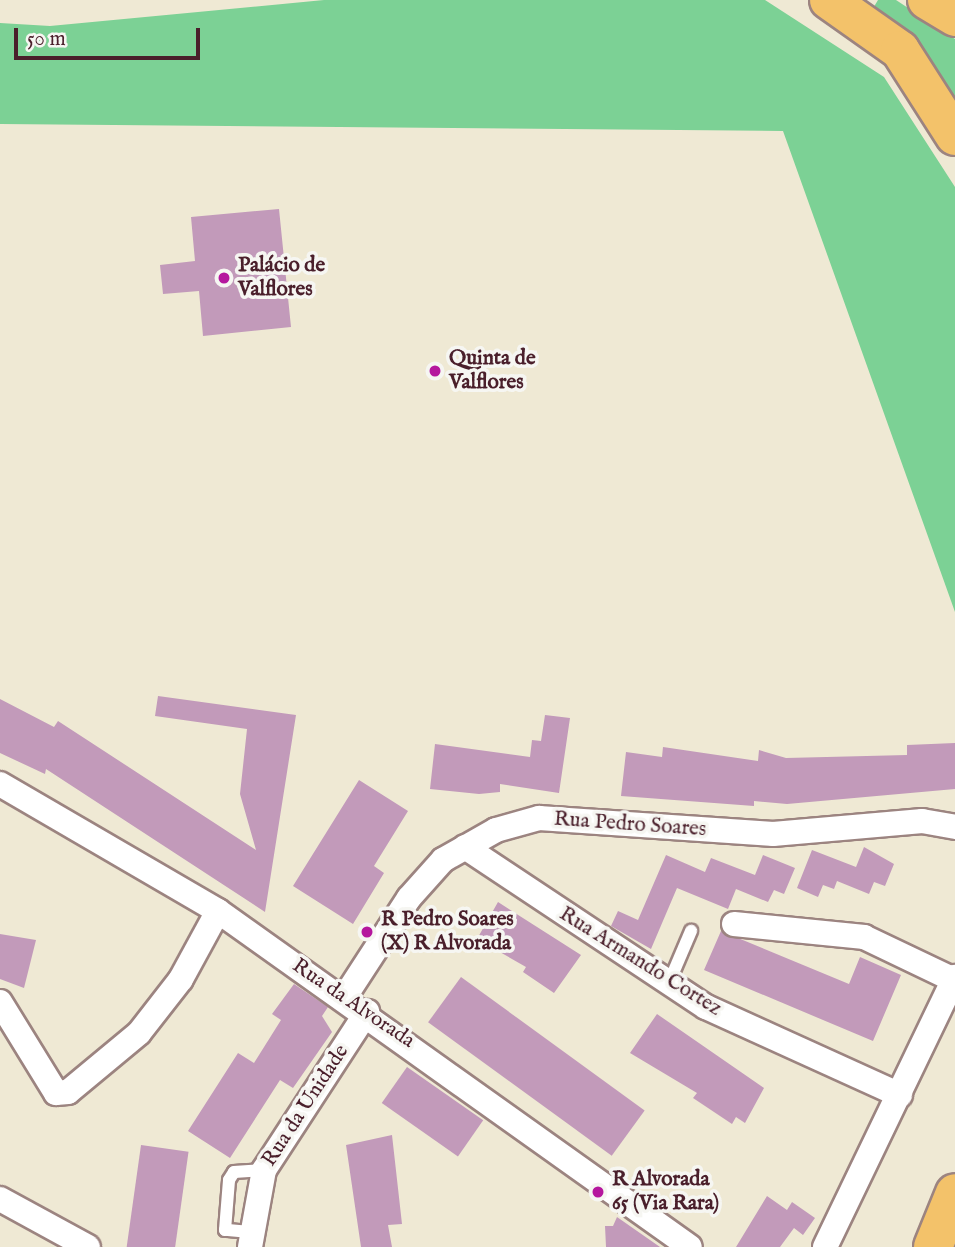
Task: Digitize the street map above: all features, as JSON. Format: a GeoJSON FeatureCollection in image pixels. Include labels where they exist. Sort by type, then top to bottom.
{"type":"FeatureCollection","features":[{"type":"Feature","properties":{"kind":"highway"},"geometry":{"type":"LineString","coordinates":[[829,0],[900,50],[955,136]]}},
{"type":"Feature","properties":{"kind":"highway"},"geometry":{"type":"LineString","coordinates":[[927,0],[955,17]]}},
{"type":"Feature","properties":{"kind":"highway"},"geometry":{"type":"LineString","coordinates":[[933,1247],[955,1193]]}},
{"type":"Feature","properties":{"kind":"street","name":"Rua da Alvorada"},"geometry":{"type":"LineString","coordinates":[[0,784],[218,911],[367,1012],[690,1247]]}},
{"type":"Feature","properties":{"kind":"street","name":"Rua Pedro Soares"},"geometry":{"type":"LineString","coordinates":[[344,998],[409,898],[465,847],[539,818],[773,834],[922,821],[955,827]]}},
{"type":"Feature","properties":{"kind":"street","name":"Rua Armando Cortez"},"geometry":{"type":"LineString","coordinates":[[465,847],[668,985],[900,1095]]}},
{"type":"Feature","properties":{"kind":"street"},"geometry":{"type":"LineString","coordinates":[[0,1002],[56,1093],[68,1092],[139,1033],[181,979],[218,911]]}},
{"type":"Feature","properties":{"kind":"street"},"geometry":{"type":"LineString","coordinates":[[734,924],[864,937],[954,978],[825,1247]]}},
{"type":"Feature","properties":{"kind":"street","name":"Rua da Unidade"},"geometry":{"type":"LineString","coordinates":[[250,1240],[264,1170],[367,1012]]}},
{"type":"Feature","properties":{"kind":"street"},"geometry":{"type":"LineString","coordinates":[[0,1199],[88,1247]]}},
{"type":"Feature","properties":{"kind":"lane"},"geometry":{"type":"LineString","coordinates":[[668,985],[691,931]]}},
{"type":"Feature","properties":{"kind":"green space"},"geometry":{"type":"Polygon","coordinates":[[[324,0],[765,0],[884,77],[955,187],[955,612],[783,131],[0,124],[0,23],[50,26],[324,0]]]}},
{"type":"Feature","properties":{"kind":"green space"},"geometry":{"type":"Polygon","coordinates":[[[878,0],[896,0],[955,39],[955,98],[920,53],[872,10],[878,0]]]}},
{"type":"Feature","properties":{"kind":"building","name":"Palácio de Valflores"},"geometry":{"type":"Polygon","coordinates":[[[279,209],[291,327],[203,336],[199,291],[163,294],[160,265],[195,261],[191,217],[279,209]]]}},
{"type":"Feature","properties":{"kind":"building"},"geometry":{"type":"Polygon","coordinates":[[[158,696],[296,715],[265,912],[46,769],[45,774],[0,753],[0,699],[54,727],[58,721],[256,850],[240,794],[247,729],[155,716],[158,696]]]}},
{"type":"Feature","properties":{"kind":"building"},"geometry":{"type":"Polygon","coordinates":[[[545,715],[570,718],[559,793],[500,784],[500,792],[479,794],[430,789],[435,744],[530,757],[532,740],[541,741],[545,715]]]}},
{"type":"Feature","properties":{"kind":"building"},"geometry":{"type":"Polygon","coordinates":[[[955,743],[955,789],[787,804],[754,801],[754,806],[621,796],[626,752],[662,757],[663,747],[758,761],[759,750],[786,758],[907,755],[907,745],[955,743]]]}},
{"type":"Feature","properties":{"kind":"building"},"geometry":{"type":"Polygon","coordinates":[[[359,780],[408,811],[374,866],[384,873],[353,924],[293,886],[359,780]]]}},
{"type":"Feature","properties":{"kind":"building"},"geometry":{"type":"Polygon","coordinates":[[[864,847],[894,864],[885,886],[874,882],[869,894],[837,881],[834,889],[823,885],[818,897],[797,888],[812,850],[856,867],[864,847]]]}},
{"type":"Feature","properties":{"kind":"building"},"geometry":{"type":"Polygon","coordinates":[[[666,855],[705,872],[711,858],[755,875],[763,855],[795,868],[784,894],[774,890],[768,902],[736,889],[728,909],[677,888],[651,949],[611,926],[618,911],[638,920],[666,855]]]}},
{"type":"Feature","properties":{"kind":"building"},"geometry":{"type":"Polygon","coordinates":[[[498,902],[581,955],[554,993],[523,972],[526,967],[477,939],[498,902]]]}},
{"type":"Feature","properties":{"kind":"building"},"geometry":{"type":"Polygon","coordinates":[[[721,931],[849,984],[860,957],[901,975],[873,1041],[704,970],[721,931]]]}},
{"type":"Feature","properties":{"kind":"building"},"geometry":{"type":"Polygon","coordinates":[[[0,934],[36,940],[24,988],[0,979],[0,934]]]}},
{"type":"Feature","properties":{"kind":"building"},"geometry":{"type":"Polygon","coordinates":[[[461,977],[645,1110],[612,1156],[428,1022],[461,977]]]}},
{"type":"Feature","properties":{"kind":"building"},"geometry":{"type":"Polygon","coordinates":[[[294,984],[328,1007],[322,1016],[332,1032],[293,1088],[280,1080],[230,1158],[188,1131],[238,1053],[254,1063],[281,1020],[272,1014],[294,984]]]}},
{"type":"Feature","properties":{"kind":"building"},"geometry":{"type":"Polygon","coordinates":[[[657,1014],[764,1088],[745,1123],[736,1117],[732,1124],[693,1098],[697,1093],[630,1053],[657,1014]]]}},
{"type":"Feature","properties":{"kind":"building"},"geometry":{"type":"Polygon","coordinates":[[[407,1067],[483,1120],[458,1156],[382,1103],[407,1067]]]}},
{"type":"Feature","properties":{"kind":"building"},"geometry":{"type":"Polygon","coordinates":[[[392,1135],[402,1224],[388,1225],[392,1247],[361,1247],[346,1145],[392,1135]]]}},
{"type":"Feature","properties":{"kind":"building"},"geometry":{"type":"Polygon","coordinates":[[[141,1145],[189,1152],[175,1247],[127,1247],[141,1145]]]}},
{"type":"Feature","properties":{"kind":"building"},"geometry":{"type":"Polygon","coordinates":[[[767,1196],[787,1210],[792,1202],[815,1218],[803,1235],[794,1228],[780,1247],[736,1247],[767,1196]]]}},
{"type":"Feature","properties":{"kind":"building"},"geometry":{"type":"Polygon","coordinates":[[[617,1217],[660,1247],[606,1247],[605,1226],[613,1226],[617,1217]]]}},
{"type":"Feature","properties":{"kind":"place","name":"Palácio de Valflores"},"geometry":{"type":"Point","coordinates":[224,278]}},
{"type":"Feature","properties":{"kind":"place","name":"Quinta de Valflores"},"geometry":{"type":"Point","coordinates":[435,371]}},
{"type":"Feature","properties":{"kind":"place","name":"R Pedro Soares (X) R Alvorada"},"geometry":{"type":"Point","coordinates":[367,932]}},
{"type":"Feature","properties":{"kind":"place","name":"R Alvorada 65 (Via Rara)"},"geometry":{"type":"Point","coordinates":[598,1192]}}]}
